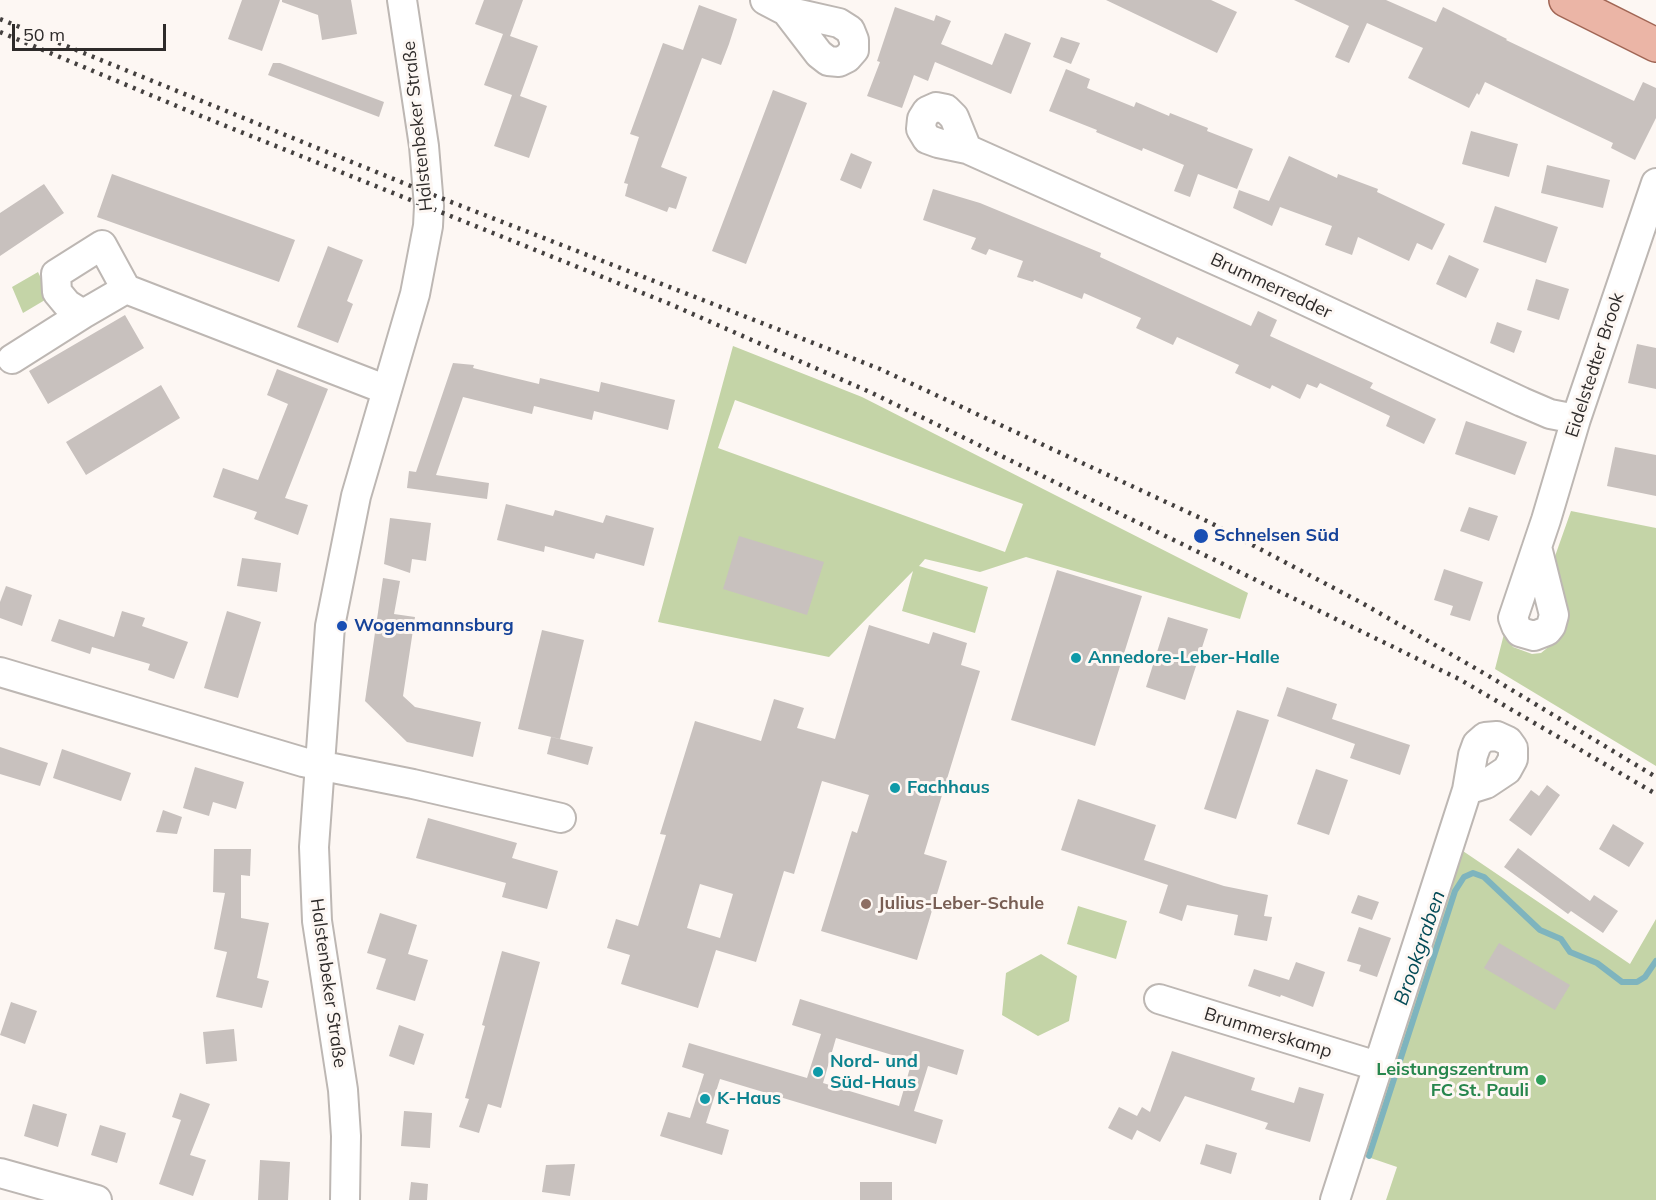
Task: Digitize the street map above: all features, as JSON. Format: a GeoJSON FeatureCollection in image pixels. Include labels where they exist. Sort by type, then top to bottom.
{"type":"FeatureCollection","features":[{"type":"Feature","properties":{"kind":"main road"},"geometry":{"type":"LineString","coordinates":[[1566,0],[1656,45]]}},
{"type":"Feature","properties":{"kind":"street","name":"Halstenbeker Straße"},"geometry":{"type":"LineString","coordinates":[[345,1200],[346,1136],[343,1090],[317,921],[314,847],[330,626],[356,495],[415,294],[425,245],[429,206],[416,85],[402,0]]}},
{"type":"Feature","properties":{"kind":"street","name":"Brummerredder"},"geometry":{"type":"LineString","coordinates":[[967,149],[1280,289],[1522,402],[1550,414],[1576,419]]}},
{"type":"Feature","properties":{"kind":"street","name":"Eidelstedter Brook"},"geometry":{"type":"LineString","coordinates":[[1537,547],[1576,419],[1656,183]]}},
{"type":"Feature","properties":{"kind":"street"},"geometry":{"type":"LineString","coordinates":[[83,314],[67,304],[57,292],[56,274],[102,245],[126,289],[387,390]]}},
{"type":"Feature","properties":{"kind":"street"},"geometry":{"type":"LineString","coordinates":[[12,358],[126,289]]}},
{"type":"Feature","properties":{"kind":"street"},"geometry":{"type":"LineString","coordinates":[[0,672],[319,765],[561,818]]}},
{"type":"Feature","properties":{"kind":"street"},"geometry":{"type":"LineString","coordinates":[[1335,1200],[1467,790]]}},
{"type":"Feature","properties":{"kind":"street","name":"Brummerskamp"},"geometry":{"type":"LineString","coordinates":[[1159,999],[1377,1066]]}},
{"type":"Feature","properties":{"kind":"street"},"geometry":{"type":"LineString","coordinates":[[0,1173],[97,1200]]}},
{"type":"Feature","properties":{"kind":"green space"},"geometry":{"type":"Polygon","coordinates":[[[38,272],[50,297],[23,313],[12,287],[38,272]]]}},
{"type":"Feature","properties":{"kind":"green space"},"geometry":{"type":"Polygon","coordinates":[[[733,346],[862,397],[1248,593],[1240,619],[1026,557],[980,572],[925,559],[919,566],[988,587],[975,633],[902,611],[913,571],[829,657],[658,622],[733,346]],[[735,400],[718,448],[1005,552],[1023,504],[735,400]]]}},
{"type":"Feature","properties":{"kind":"green space"},"geometry":{"type":"Polygon","coordinates":[[[1571,511],[1656,528],[1656,766],[1495,669],[1504,634],[1513,647],[1532,654],[1541,653],[1557,640],[1554,559],[1571,511]]]}},
{"type":"Feature","properties":{"kind":"green space","name":"Leistungszentrum FC St. Pauli"},"geometry":{"type":"Polygon","coordinates":[[[1457,847],[1630,964],[1656,919],[1656,1200],[1386,1200],[1397,1167],[1359,1154],[1457,847]]]}},
{"type":"Feature","properties":{"kind":"green space"},"geometry":{"type":"Polygon","coordinates":[[[1078,906],[1127,921],[1116,959],[1067,944],[1078,906]]]}},
{"type":"Feature","properties":{"kind":"green space"},"geometry":{"type":"Polygon","coordinates":[[[1041,954],[1077,976],[1069,1021],[1038,1036],[1002,1015],[1006,973],[1041,954]]]}},
{"type":"Feature","properties":{"kind":"building"},"geometry":{"type":"Polygon","coordinates":[[[242,0],[280,0],[262,51],[228,39],[242,0]]]}},
{"type":"Feature","properties":{"kind":"building"},"geometry":{"type":"Polygon","coordinates":[[[282,0],[351,0],[357,34],[322,40],[318,15],[282,2],[282,0]]]}},
{"type":"Feature","properties":{"kind":"building"},"geometry":{"type":"Polygon","coordinates":[[[484,0],[523,0],[510,36],[538,46],[520,96],[547,106],[529,158],[494,146],[512,95],[484,85],[503,34],[475,24],[484,0]]]}},
{"type":"Feature","properties":{"kind":"building"},"geometry":{"type":"Polygon","coordinates":[[[1106,0],[1211,0],[1237,12],[1217,53],[1106,0]]]}},
{"type":"Feature","properties":{"kind":"building"},"geometry":{"type":"Polygon","coordinates":[[[1294,0],[1386,0],[1436,22],[1443,7],[1634,101],[1643,82],[1656,88],[1656,118],[1635,160],[1611,148],[1613,143],[1485,82],[1469,108],[1408,78],[1423,48],[1367,23],[1349,63],[1335,57],[1349,26],[1294,0]]]}},
{"type":"Feature","properties":{"kind":"building"},"geometry":{"type":"Polygon","coordinates":[[[699,5],[737,19],[721,65],[702,58],[661,167],[687,177],[676,209],[669,207],[667,212],[625,196],[628,184],[624,183],[639,137],[630,134],[663,43],[683,50],[699,5]]]}},
{"type":"Feature","properties":{"kind":"building"},"geometry":{"type":"Polygon","coordinates":[[[895,7],[934,21],[936,15],[951,21],[941,44],[992,65],[1005,33],[1031,43],[1011,94],[935,62],[928,81],[914,75],[902,108],[867,96],[880,62],[877,61],[895,7]]]}},
{"type":"Feature","properties":{"kind":"building"},"geometry":{"type":"Polygon","coordinates":[[[1061,37],[1080,43],[1071,64],[1053,57],[1061,37]]]}},
{"type":"Feature","properties":{"kind":"building"},"geometry":{"type":"Polygon","coordinates":[[[273,63],[280,63],[384,102],[379,117],[268,75],[273,63]]]}},
{"type":"Feature","properties":{"kind":"building"},"geometry":{"type":"Polygon","coordinates":[[[1066,69],[1090,79],[1087,88],[1134,107],[1136,102],[1169,116],[1170,113],[1253,149],[1237,189],[1198,174],[1190,197],[1174,191],[1184,165],[1143,148],[1142,151],[1049,111],[1066,69]]]}},
{"type":"Feature","properties":{"kind":"building"},"geometry":{"type":"Polygon","coordinates":[[[773,90],[807,103],[746,264],[712,251],[773,90]]]}},
{"type":"Feature","properties":{"kind":"building"},"geometry":{"type":"Polygon","coordinates":[[[1471,131],[1518,144],[1509,177],[1462,164],[1471,131]]]}},
{"type":"Feature","properties":{"kind":"building"},"geometry":{"type":"Polygon","coordinates":[[[851,153],[872,162],[861,189],[840,180],[851,153]]]}},
{"type":"Feature","properties":{"kind":"building"},"geometry":{"type":"Polygon","coordinates":[[[1289,156],[1337,178],[1338,174],[1378,189],[1377,192],[1445,224],[1432,250],[1417,243],[1409,261],[1358,237],[1352,255],[1325,245],[1332,226],[1280,207],[1272,226],[1233,208],[1239,190],[1269,201],[1289,156]]]}},
{"type":"Feature","properties":{"kind":"building"},"geometry":{"type":"Polygon","coordinates":[[[1547,165],[1610,180],[1603,208],[1541,193],[1547,165]]]}},
{"type":"Feature","properties":{"kind":"building"},"geometry":{"type":"Polygon","coordinates":[[[112,174],[295,240],[279,282],[97,217],[112,174]]]}},
{"type":"Feature","properties":{"kind":"building"},"geometry":{"type":"Polygon","coordinates":[[[44,184],[64,213],[0,256],[0,213],[44,184]]]}},
{"type":"Feature","properties":{"kind":"building"},"geometry":{"type":"Polygon","coordinates":[[[933,189],[980,203],[1101,253],[1100,257],[1251,326],[1258,311],[1277,320],[1270,336],[1373,383],[1370,388],[1436,419],[1424,444],[1386,426],[1390,416],[1320,383],[1317,388],[1307,384],[1300,399],[1272,385],[1270,389],[1235,373],[1239,365],[1177,337],[1173,345],[1136,328],[1141,318],[1084,293],[1082,299],[1034,280],[1033,282],[1017,277],[1023,261],[989,249],[986,255],[971,249],[976,238],[923,220],[933,189]]]}},
{"type":"Feature","properties":{"kind":"building"},"geometry":{"type":"Polygon","coordinates":[[[1495,206],[1558,227],[1546,263],[1483,242],[1495,206]]]}},
{"type":"Feature","properties":{"kind":"building"},"geometry":{"type":"Polygon","coordinates":[[[328,246],[363,260],[347,301],[353,304],[338,343],[297,327],[328,246]]]}},
{"type":"Feature","properties":{"kind":"building"},"geometry":{"type":"Polygon","coordinates":[[[1449,255],[1479,269],[1466,298],[1436,284],[1449,255]]]}},
{"type":"Feature","properties":{"kind":"building"},"geometry":{"type":"Polygon","coordinates":[[[1536,279],[1569,289],[1559,320],[1527,310],[1536,279]]]}},
{"type":"Feature","properties":{"kind":"building"},"geometry":{"type":"Polygon","coordinates":[[[125,315],[144,348],[48,404],[29,371],[125,315]]]}},
{"type":"Feature","properties":{"kind":"building"},"geometry":{"type":"Polygon","coordinates":[[[1497,322],[1522,331],[1514,353],[1490,343],[1497,322]]]}},
{"type":"Feature","properties":{"kind":"building"},"geometry":{"type":"Polygon","coordinates":[[[1637,344],[1656,348],[1656,389],[1628,383],[1637,344]]]}},
{"type":"Feature","properties":{"kind":"building"},"geometry":{"type":"Polygon","coordinates":[[[453,363],[474,365],[473,368],[539,384],[540,378],[599,392],[601,382],[675,400],[668,430],[594,411],[592,420],[534,406],[532,414],[463,397],[436,475],[489,483],[487,499],[407,488],[409,471],[416,472],[453,363]]]}},
{"type":"Feature","properties":{"kind":"building"},"geometry":{"type":"Polygon","coordinates":[[[277,369],[328,389],[285,498],[308,505],[298,535],[254,519],[257,512],[213,497],[223,468],[258,480],[288,404],[267,395],[277,369]]]}},
{"type":"Feature","properties":{"kind":"building"},"geometry":{"type":"Polygon","coordinates":[[[161,385],[180,418],[86,475],[66,442],[161,385]]]}},
{"type":"Feature","properties":{"kind":"building"},"geometry":{"type":"Polygon","coordinates":[[[1466,421],[1527,442],[1515,475],[1455,454],[1466,421]]]}},
{"type":"Feature","properties":{"kind":"building"},"geometry":{"type":"Polygon","coordinates":[[[1615,447],[1656,455],[1656,496],[1607,486],[1615,447]]]}},
{"type":"Feature","properties":{"kind":"building"},"geometry":{"type":"Polygon","coordinates":[[[506,504],[553,516],[555,510],[603,523],[606,515],[654,528],[644,566],[596,553],[594,559],[545,546],[544,552],[497,540],[506,504]]]}},
{"type":"Feature","properties":{"kind":"building"},"geometry":{"type":"Polygon","coordinates":[[[1469,507],[1498,516],[1489,541],[1460,531],[1469,507]]]}},
{"type":"Feature","properties":{"kind":"building"},"geometry":{"type":"Polygon","coordinates":[[[390,518],[431,523],[426,561],[412,559],[410,573],[384,564],[390,518]]]}},
{"type":"Feature","properties":{"kind":"building"},"geometry":{"type":"Polygon","coordinates":[[[739,536],[824,562],[807,615],[723,589],[739,536]]]}},
{"type":"Feature","properties":{"kind":"building"},"geometry":{"type":"Polygon","coordinates":[[[242,558],[281,563],[277,592],[237,586],[242,558]]]}},
{"type":"Feature","properties":{"kind":"building"},"geometry":{"type":"Polygon","coordinates":[[[1444,569],[1483,582],[1470,621],[1450,615],[1453,606],[1434,600],[1444,569]]]}},
{"type":"Feature","properties":{"kind":"building","name":"Annedore-Leber-Halle"},"geometry":{"type":"Polygon","coordinates":[[[1057,570],[1142,596],[1095,746],[1011,720],[1057,570]]]}},
{"type":"Feature","properties":{"kind":"building"},"geometry":{"type":"Polygon","coordinates":[[[383,578],[400,581],[394,614],[415,617],[403,696],[415,707],[481,722],[473,757],[407,742],[365,701],[383,578]]]}},
{"type":"Feature","properties":{"kind":"building"},"geometry":{"type":"Polygon","coordinates":[[[6,586],[32,595],[22,626],[0,618],[0,602],[6,586]]]}},
{"type":"Feature","properties":{"kind":"building"},"geometry":{"type":"Polygon","coordinates":[[[122,611],[145,618],[142,626],[188,642],[174,679],[148,670],[150,664],[92,647],[90,654],[51,641],[59,619],[114,637],[122,611]]]}},
{"type":"Feature","properties":{"kind":"building"},"geometry":{"type":"Polygon","coordinates":[[[227,611],[261,622],[238,698],[204,688],[227,611]]]}},
{"type":"Feature","properties":{"kind":"building"},"geometry":{"type":"Polygon","coordinates":[[[1168,617],[1208,629],[1185,700],[1146,687],[1168,617]]]}},
{"type":"Feature","properties":{"kind":"building"},"geometry":{"type":"Polygon","coordinates":[[[869,625],[929,644],[933,632],[967,643],[961,665],[980,671],[924,854],[947,861],[917,960],[821,931],[852,831],[857,833],[869,795],[822,781],[794,874],[784,871],[756,962],[716,950],[698,1008],[621,984],[630,955],[607,948],[616,919],[638,926],[666,835],[660,834],[695,721],[761,741],[774,699],[804,708],[797,728],[835,739],[869,625]],[[700,884],[687,928],[720,938],[733,894],[700,884]]]}},
{"type":"Feature","properties":{"kind":"building"},"geometry":{"type":"Polygon","coordinates":[[[542,630],[584,640],[560,739],[518,729],[542,630]]]}},
{"type":"Feature","properties":{"kind":"building"},"geometry":{"type":"Polygon","coordinates":[[[1287,687],[1337,704],[1332,719],[1410,745],[1400,775],[1350,758],[1355,744],[1277,716],[1287,687]]]}},
{"type":"Feature","properties":{"kind":"building"},"geometry":{"type":"Polygon","coordinates":[[[1237,710],[1269,720],[1236,819],[1204,809],[1237,710]]]}},
{"type":"Feature","properties":{"kind":"building"},"geometry":{"type":"Polygon","coordinates":[[[551,737],[593,747],[588,765],[547,754],[551,737]]]}},
{"type":"Feature","properties":{"kind":"building"},"geometry":{"type":"Polygon","coordinates":[[[0,747],[48,763],[40,786],[0,774],[0,747]]]}},
{"type":"Feature","properties":{"kind":"building"},"geometry":{"type":"Polygon","coordinates":[[[62,749],[131,773],[121,801],[53,778],[62,749]]]}},
{"type":"Feature","properties":{"kind":"building"},"geometry":{"type":"Polygon","coordinates":[[[195,767],[244,782],[236,809],[213,802],[209,816],[183,808],[195,767]]]}},
{"type":"Feature","properties":{"kind":"building"},"geometry":{"type":"Polygon","coordinates":[[[1316,769],[1348,780],[1329,835],[1297,824],[1316,769]]]}},
{"type":"Feature","properties":{"kind":"building"},"geometry":{"type":"Polygon","coordinates":[[[1547,785],[1560,795],[1531,836],[1509,820],[1531,790],[1539,796],[1547,785]]]}},
{"type":"Feature","properties":{"kind":"building"},"geometry":{"type":"Polygon","coordinates":[[[1078,799],[1156,825],[1144,860],[1224,886],[1268,895],[1264,916],[1272,917],[1267,941],[1234,935],[1238,915],[1187,905],[1182,921],[1159,913],[1168,885],[1061,850],[1078,799]]]}},
{"type":"Feature","properties":{"kind":"building"},"geometry":{"type":"Polygon","coordinates":[[[163,810],[182,817],[177,834],[156,832],[163,810]]]}},
{"type":"Feature","properties":{"kind":"building"},"geometry":{"type":"Polygon","coordinates":[[[428,818],[517,843],[512,858],[558,871],[547,909],[502,897],[506,883],[416,858],[428,818]]]}},
{"type":"Feature","properties":{"kind":"building"},"geometry":{"type":"Polygon","coordinates":[[[1613,824],[1644,843],[1629,867],[1599,849],[1613,824]]]}},
{"type":"Feature","properties":{"kind":"building"},"geometry":{"type":"Polygon","coordinates":[[[1518,848],[1590,901],[1594,895],[1618,911],[1603,933],[1571,911],[1568,914],[1504,867],[1518,848]]]}},
{"type":"Feature","properties":{"kind":"building"},"geometry":{"type":"Polygon","coordinates":[[[214,849],[251,849],[250,876],[241,875],[241,918],[269,923],[257,978],[269,981],[262,1008],[216,997],[227,952],[214,949],[225,893],[213,892],[214,849]]]}},
{"type":"Feature","properties":{"kind":"building"},"geometry":{"type":"Polygon","coordinates":[[[1358,895],[1379,902],[1372,920],[1351,913],[1358,895]]]}},
{"type":"Feature","properties":{"kind":"building"},"geometry":{"type":"Polygon","coordinates":[[[380,913],[417,925],[408,954],[428,960],[415,1001],[376,989],[386,959],[367,953],[380,913]]]}},
{"type":"Feature","properties":{"kind":"building"},"geometry":{"type":"Polygon","coordinates":[[[1359,927],[1391,938],[1377,977],[1359,971],[1361,965],[1347,961],[1359,927]]]}},
{"type":"Feature","properties":{"kind":"building"},"geometry":{"type":"Polygon","coordinates":[[[1499,943],[1570,985],[1555,1010],[1484,968],[1499,943]]]}},
{"type":"Feature","properties":{"kind":"building"},"geometry":{"type":"Polygon","coordinates":[[[502,951],[540,962],[501,1108],[488,1104],[479,1133],[459,1127],[469,1099],[465,1098],[485,1026],[482,1025],[502,951]]]}},
{"type":"Feature","properties":{"kind":"building"},"geometry":{"type":"Polygon","coordinates":[[[1296,962],[1325,972],[1313,1007],[1248,986],[1254,969],[1289,980],[1296,962]]]}},
{"type":"Feature","properties":{"kind":"building","name":"Nord- und Süd-Haus"},"geometry":{"type":"Polygon","coordinates":[[[800,999],[964,1050],[957,1075],[928,1066],[914,1111],[943,1120],[936,1144],[720,1079],[706,1123],[729,1130],[722,1155],[660,1136],[668,1112],[690,1118],[704,1074],[682,1067],[689,1043],[807,1078],[821,1034],[792,1025],[800,999]],[[836,1038],[823,1083],[899,1106],[912,1061],[836,1038]]]}},
{"type":"Feature","properties":{"kind":"building"},"geometry":{"type":"Polygon","coordinates":[[[11,1002],[37,1011],[25,1044],[0,1035],[11,1002]]]}},
{"type":"Feature","properties":{"kind":"building"},"geometry":{"type":"Polygon","coordinates":[[[399,1025],[424,1034],[414,1065],[389,1056],[399,1025]]]}},
{"type":"Feature","properties":{"kind":"building"},"geometry":{"type":"Polygon","coordinates":[[[234,1029],[237,1061],[206,1064],[203,1032],[234,1029]]]}},
{"type":"Feature","properties":{"kind":"building"},"geometry":{"type":"Polygon","coordinates":[[[1172,1051],[1255,1078],[1251,1090],[1294,1103],[1299,1087],[1324,1094],[1310,1142],[1265,1129],[1268,1123],[1185,1096],[1160,1142],[1137,1130],[1132,1140],[1108,1128],[1119,1107],[1137,1116],[1142,1107],[1150,1112],[1172,1051]]]}},
{"type":"Feature","properties":{"kind":"building"},"geometry":{"type":"Polygon","coordinates":[[[180,1093],[210,1104],[190,1155],[206,1160],[193,1196],[159,1184],[181,1120],[172,1117],[180,1093]]]}},
{"type":"Feature","properties":{"kind":"building"},"geometry":{"type":"Polygon","coordinates":[[[33,1104],[67,1114],[58,1147],[24,1136],[33,1104]]]}},
{"type":"Feature","properties":{"kind":"building"},"geometry":{"type":"Polygon","coordinates":[[[404,1111],[432,1113],[430,1148],[401,1146],[404,1111]]]}},
{"type":"Feature","properties":{"kind":"building"},"geometry":{"type":"Polygon","coordinates":[[[100,1125],[126,1133],[117,1163],[91,1155],[100,1125]]]}},
{"type":"Feature","properties":{"kind":"building"},"geometry":{"type":"Polygon","coordinates":[[[1206,1144],[1237,1153],[1231,1174],[1200,1164],[1206,1144]]]}},
{"type":"Feature","properties":{"kind":"building"},"geometry":{"type":"Polygon","coordinates":[[[260,1160],[290,1162],[288,1200],[258,1200],[260,1160]]]}},
{"type":"Feature","properties":{"kind":"building"},"geometry":{"type":"Polygon","coordinates":[[[575,1164],[570,1196],[542,1192],[546,1165],[575,1164]]]}},
{"type":"Feature","properties":{"kind":"building"},"geometry":{"type":"Polygon","coordinates":[[[411,1182],[428,1184],[427,1200],[409,1200],[411,1182]]]}},
{"type":"Feature","properties":{"kind":"building"},"geometry":{"type":"Polygon","coordinates":[[[860,1182],[892,1182],[892,1200],[860,1200],[860,1182]]]}},
{"type":"Feature","properties":{"kind":"waterway","name":"Brookgraben"},"geometry":{"type":"LineString","coordinates":[[1369,1156],[1455,891],[1464,877],[1473,873],[1484,877],[1540,930],[1561,939],[1570,952],[1597,963],[1622,982],[1637,982],[1645,977],[1656,961]]}},
{"type":"Feature","properties":{"kind":"railway"},"geometry":{"type":"LineString","coordinates":[[0,19],[428,193],[880,369],[1209,522],[1362,603],[1656,777]]}},
{"type":"Feature","properties":{"kind":"railway"},"geometry":{"type":"LineString","coordinates":[[0,32],[191,112],[670,304],[870,392],[1459,679],[1656,794]]}},
{"type":"Feature","properties":{"kind":"place","name":"Schnelsen Süd"},"geometry":{"type":"Point","coordinates":[1201,536]}},
{"type":"Feature","properties":{"kind":"place","name":"Wogenmannsburg"},"geometry":{"type":"Point","coordinates":[342,626]}},
{"type":"Feature","properties":{"kind":"place","name":"Annedore-Leber-Halle"},"geometry":{"type":"Point","coordinates":[1076,658]}},
{"type":"Feature","properties":{"kind":"place","name":"Fachhaus"},"geometry":{"type":"Point","coordinates":[895,788]}},
{"type":"Feature","properties":{"kind":"place","name":"Julius-Leber-Schule"},"geometry":{"type":"Point","coordinates":[866,904]}},
{"type":"Feature","properties":{"kind":"place","name":"Nord- und Süd-Haus"},"geometry":{"type":"Point","coordinates":[818,1072]}},
{"type":"Feature","properties":{"kind":"place","name":"Leistungszentrum FC St. Pauli"},"geometry":{"type":"Point","coordinates":[1541,1080]}},
{"type":"Feature","properties":{"kind":"place","name":"K-Haus"},"geometry":{"type":"Point","coordinates":[705,1099]}}]}
